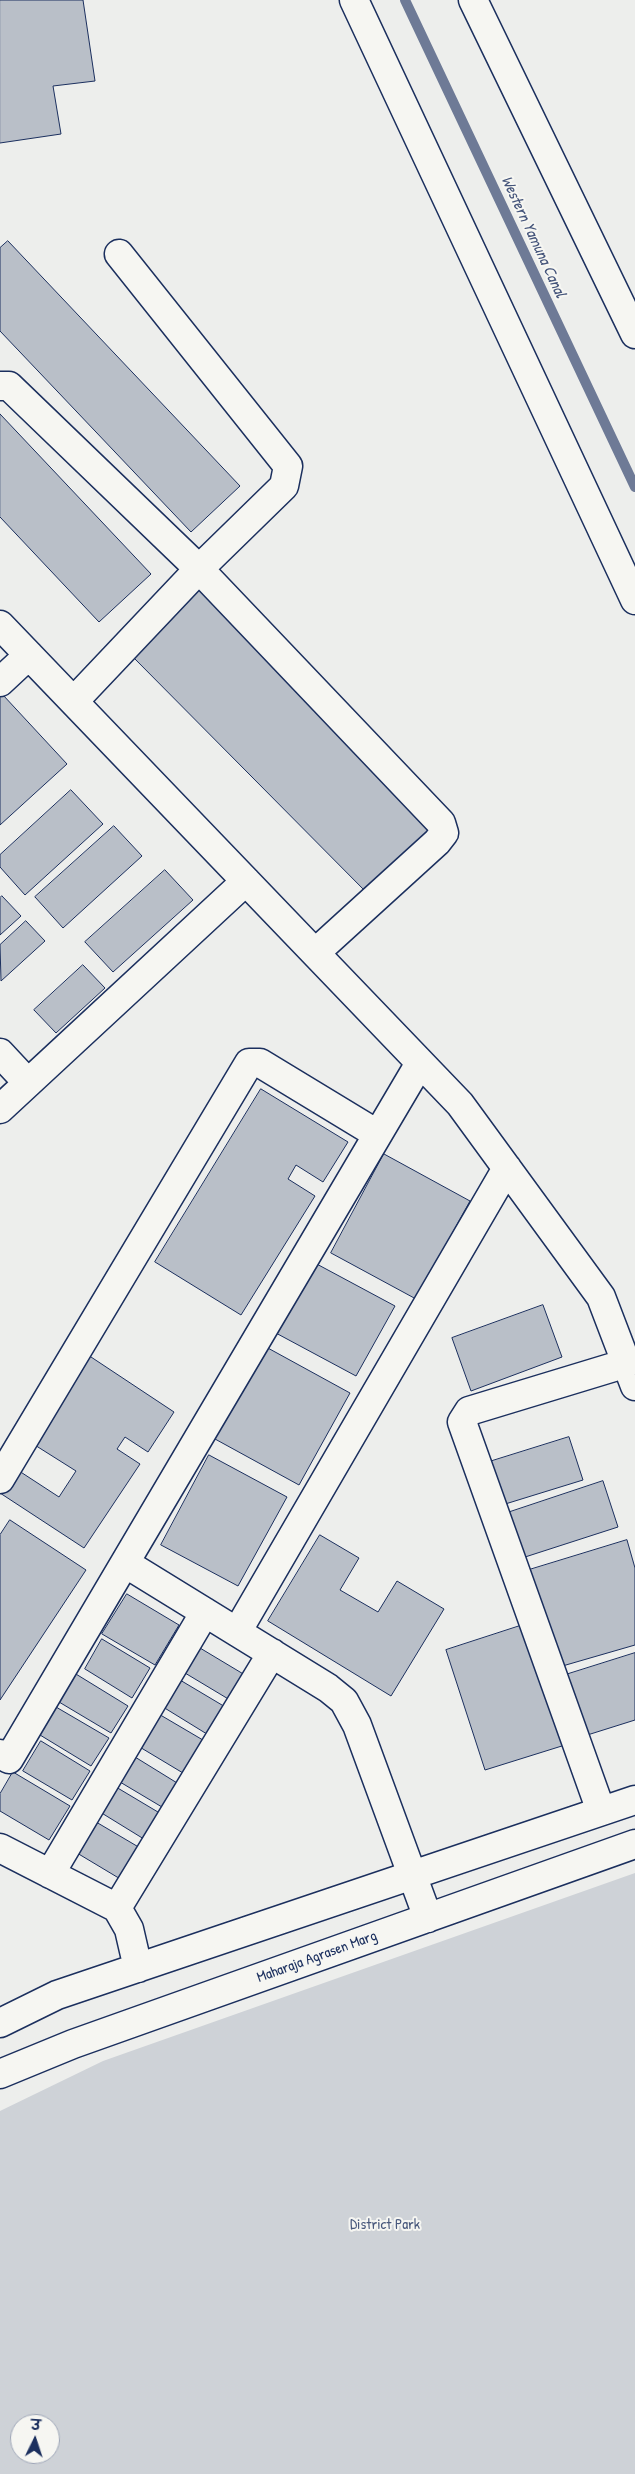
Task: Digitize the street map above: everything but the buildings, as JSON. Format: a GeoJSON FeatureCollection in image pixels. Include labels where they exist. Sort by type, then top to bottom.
{"type":"FeatureCollection","features":[{"type":"Feature","properties":{"kind":"street"},"geometry":{"type":"LineString","coordinates":[[354,0],[635,600]]}},
{"type":"Feature","properties":{"kind":"street"},"geometry":{"type":"LineString","coordinates":[[473,0],[635,334]]}},
{"type":"Feature","properties":{"kind":"street"},"geometry":{"type":"LineString","coordinates":[[74,701],[199,569],[284,486],[288,466],[119,254]]}},
{"type":"Feature","properties":{"kind":"street"},"geometry":{"type":"LineString","coordinates":[[0,386],[9,386],[199,569],[441,823],[444,833],[437,842],[315,953]]}},
{"type":"Feature","properties":{"kind":"street"},"geometry":{"type":"LineString","coordinates":[[0,624],[460,1104],[601,1297],[631,1375],[468,1411],[462,1422],[601,1811]]}},
{"type":"Feature","properties":{"kind":"street"},"geometry":{"type":"LineString","coordinates":[[0,682],[29,655]]}},
{"type":"Feature","properties":{"kind":"street"},"geometry":{"type":"LineString","coordinates":[[0,1109],[246,881]]}},
{"type":"Feature","properties":{"kind":"street"},"geometry":{"type":"LineString","coordinates":[[0,1054],[28,1083]]}},
{"type":"Feature","properties":{"kind":"street"},"geometry":{"type":"LineString","coordinates":[[0,1479],[249,1062],[260,1063],[377,1134]]}},
{"type":"Feature","properties":{"kind":"street"},"geometry":{"type":"LineString","coordinates":[[3,1763],[125,1563],[420,1063]]}},
{"type":"Feature","properties":{"kind":"street"},"geometry":{"type":"LineString","coordinates":[[237,1632],[506,1168]]}},
{"type":"Feature","properties":{"kind":"street"},"geometry":{"type":"LineString","coordinates":[[125,1563],[328,1688],[344,1701],[357,1725],[428,1918]]}},
{"type":"Feature","properties":{"kind":"street"},"geometry":{"type":"LineString","coordinates":[[50,1874],[205,1612]]}},
{"type":"Feature","properties":{"kind":"street"},"geometry":{"type":"LineString","coordinates":[[117,1908],[272,1653]]}},
{"type":"Feature","properties":{"kind":"street"},"geometry":{"type":"LineString","coordinates":[[0,2024],[57,1995],[635,1800]]}},
{"type":"Feature","properties":{"kind":"street","name":"Maharaja Agrasen Marg"},"geometry":{"type":"LineString","coordinates":[[0,2074],[72,2044],[635,1844]]}},
{"type":"Feature","properties":{"kind":"street"},"geometry":{"type":"LineString","coordinates":[[0,1848],[117,1908],[129,1929],[138,1968]]}},
{"type":"Feature","properties":{"kind":"green space","name":"District Park"},"geometry":{"type":"Polygon","coordinates":[[[635,1873],[635,2474],[0,2474],[0,2111],[103,2061],[635,1873]]]}},
{"type":"Feature","properties":{"kind":"waterway","name":"Western Yamuna Canal"},"geometry":{"type":"LineString","coordinates":[[405,0],[635,487]]}}]}
